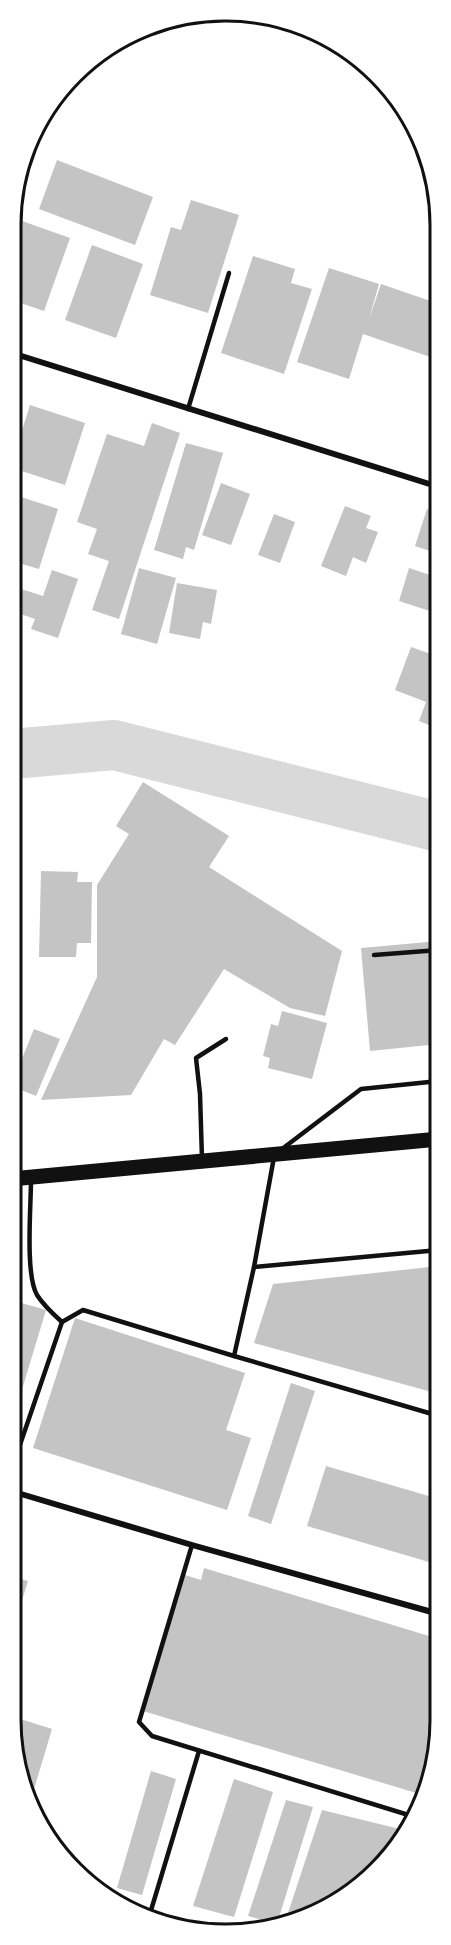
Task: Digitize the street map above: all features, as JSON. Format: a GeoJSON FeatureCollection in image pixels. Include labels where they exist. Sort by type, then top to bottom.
{"type":"FeatureCollection","features":[{"type":"Feature","properties":{"kind":"main road"},"geometry":{"type":"LineString","coordinates":[[21,1178],[430,1140]]}},
{"type":"Feature","properties":{"kind":"street"},"geometry":{"type":"LineString","coordinates":[[21,356],[430,484]]}},
{"type":"Feature","properties":{"kind":"street"},"geometry":{"type":"LineString","coordinates":[[21,1494],[192,1545],[430,1611]]}},
{"type":"Feature","properties":{"kind":"lane"},"geometry":{"type":"LineString","coordinates":[[188,408],[229,273]]}},
{"type":"Feature","properties":{"kind":"lane"},"geometry":{"type":"LineString","coordinates":[[374,955],[430,951]]}},
{"type":"Feature","properties":{"kind":"lane"},"geometry":{"type":"LineString","coordinates":[[202,1161],[200,1094],[196,1058],[226,1039]]}},
{"type":"Feature","properties":{"kind":"lane"},"geometry":{"type":"LineString","coordinates":[[234,1356],[254,1267],[275,1155],[361,1089],[430,1082]]}},
{"type":"Feature","properties":{"kind":"lane"},"geometry":{"type":"LineString","coordinates":[[31,1177],[31,1272],[36,1293],[45,1306],[62,1322]]}},
{"type":"Feature","properties":{"kind":"lane"},"geometry":{"type":"LineString","coordinates":[[254,1267],[430,1251]]}},
{"type":"Feature","properties":{"kind":"lane"},"geometry":{"type":"LineString","coordinates":[[21,1442],[62,1322],[83,1310],[430,1413]]}},
{"type":"Feature","properties":{"kind":"lane"},"geometry":{"type":"LineString","coordinates":[[192,1545],[139,1722],[152,1736],[406,1814]]}},
{"type":"Feature","properties":{"kind":"lane"},"geometry":{"type":"LineString","coordinates":[[151,1909],[199,1751]]}},
{"type":"Feature","properties":{"kind":"building"},"geometry":{"type":"Polygon","coordinates":[[[57,160],[153,197],[135,245],[39,209],[57,160]]]}},
{"type":"Feature","properties":{"kind":"building"},"geometry":{"type":"Polygon","coordinates":[[[191,200],[239,215],[208,313],[150,295],[171,227],[181,230],[191,200]]]}},
{"type":"Feature","properties":{"kind":"building"},"geometry":{"type":"Polygon","coordinates":[[[22,221],[70,238],[44,311],[21,303],[22,221]]]}},
{"type":"Feature","properties":{"kind":"building"},"geometry":{"type":"Polygon","coordinates":[[[92,245],[143,264],[116,338],[65,320],[92,245]]]}},
{"type":"Feature","properties":{"kind":"building"},"geometry":{"type":"Polygon","coordinates":[[[253,256],[295,269],[291,283],[312,289],[284,374],[221,353],[253,256]]]}},
{"type":"Feature","properties":{"kind":"building"},"geometry":{"type":"Polygon","coordinates":[[[329,268],[379,284],[369,319],[381,284],[430,301],[430,357],[363,334],[349,379],[297,362],[329,268]]]}},
{"type":"Feature","properties":{"kind":"building"},"geometry":{"type":"Polygon","coordinates":[[[30,405],[85,423],[65,485],[21,471],[21,434],[30,405]]]}},
{"type":"Feature","properties":{"kind":"building"},"geometry":{"type":"Polygon","coordinates":[[[152,423],[180,433],[119,619],[92,610],[109,561],[88,554],[97,529],[77,522],[107,434],[144,446],[152,423]]]}},
{"type":"Feature","properties":{"kind":"building"},"geometry":{"type":"Polygon","coordinates":[[[186,443],[223,453],[194,550],[186,547],[183,559],[154,550],[186,443]]]}},
{"type":"Feature","properties":{"kind":"building"},"geometry":{"type":"Polygon","coordinates":[[[221,483],[250,494],[231,545],[202,535],[221,483]]]}},
{"type":"Feature","properties":{"kind":"building"},"geometry":{"type":"Polygon","coordinates":[[[21,497],[58,509],[39,569],[21,564],[21,497]]]}},
{"type":"Feature","properties":{"kind":"building"},"geometry":{"type":"Polygon","coordinates":[[[345,506],[371,516],[366,528],[378,532],[366,563],[353,557],[346,576],[321,566],[345,506]]]}},
{"type":"Feature","properties":{"kind":"building"},"geometry":{"type":"Polygon","coordinates":[[[427,509],[430,510],[430,551],[415,546],[427,509]]]}},
{"type":"Feature","properties":{"kind":"building"},"geometry":{"type":"Polygon","coordinates":[[[274,514],[295,522],[280,563],[258,555],[274,514]]]}},
{"type":"Feature","properties":{"kind":"building"},"geometry":{"type":"Polygon","coordinates":[[[139,568],[176,578],[157,644],[121,634],[139,568]]]}},
{"type":"Feature","properties":{"kind":"building"},"geometry":{"type":"Polygon","coordinates":[[[409,568],[430,575],[430,611],[399,601],[409,568]]]}},
{"type":"Feature","properties":{"kind":"building"},"geometry":{"type":"Polygon","coordinates":[[[52,570],[78,579],[58,638],[31,629],[35,619],[21,614],[21,589],[43,596],[52,570]]]}},
{"type":"Feature","properties":{"kind":"building"},"geometry":{"type":"Polygon","coordinates":[[[177,583],[217,590],[211,624],[203,622],[200,639],[169,633],[177,583]]]}},
{"type":"Feature","properties":{"kind":"building"},"geometry":{"type":"Polygon","coordinates":[[[411,647],[430,654],[430,725],[419,721],[426,702],[395,690],[411,647]]]}},
{"type":"Feature","properties":{"kind":"building"},"geometry":{"type":"Polygon","coordinates":[[[143,782],[229,836],[209,867],[342,951],[325,1016],[290,1008],[224,969],[175,1045],[164,1039],[131,1095],[41,1100],[97,977],[97,885],[129,834],[116,826],[143,782]]]}},
{"type":"Feature","properties":{"kind":"building"},"geometry":{"type":"Polygon","coordinates":[[[41,871],[78,872],[77,882],[92,882],[91,943],[77,943],[76,957],[39,957],[41,871]]]}},
{"type":"Feature","properties":{"kind":"building"},"geometry":{"type":"Polygon","coordinates":[[[430,942],[430,1045],[370,1051],[361,948],[430,942]]]}},
{"type":"Feature","properties":{"kind":"building"},"geometry":{"type":"Polygon","coordinates":[[[282,1011],[327,1023],[312,1079],[268,1068],[270,1058],[263,1056],[271,1024],[278,1026],[282,1011]]]}},
{"type":"Feature","properties":{"kind":"building"},"geometry":{"type":"Polygon","coordinates":[[[34,1029],[60,1039],[36,1096],[21,1090],[21,1061],[34,1029]]]}},
{"type":"Feature","properties":{"kind":"building"},"geometry":{"type":"Polygon","coordinates":[[[430,1267],[430,1392],[254,1343],[273,1284],[430,1267]]]}},
{"type":"Feature","properties":{"kind":"building"},"geometry":{"type":"Polygon","coordinates":[[[21,1303],[46,1310],[21,1393],[21,1303]]]}},
{"type":"Feature","properties":{"kind":"building"},"geometry":{"type":"Polygon","coordinates":[[[75,1318],[245,1373],[226,1430],[251,1438],[227,1510],[33,1448],[75,1318]]]}},
{"type":"Feature","properties":{"kind":"building"},"geometry":{"type":"Polygon","coordinates":[[[291,1383],[315,1391],[271,1524],[248,1516],[291,1383]]]}},
{"type":"Feature","properties":{"kind":"building"},"geometry":{"type":"Polygon","coordinates":[[[326,1466],[430,1496],[430,1562],[307,1526],[326,1466]]]}},
{"type":"Feature","properties":{"kind":"building"},"geometry":{"type":"Polygon","coordinates":[[[204,1568],[430,1636],[428,1746],[416,1793],[143,1711],[185,1575],[201,1580],[204,1568]]]}},
{"type":"Feature","properties":{"kind":"building"},"geometry":{"type":"Polygon","coordinates":[[[21,1579],[28,1581],[21,1604],[21,1579]]]}},
{"type":"Feature","properties":{"kind":"building"},"geometry":{"type":"Polygon","coordinates":[[[21,1719],[52,1729],[34,1790],[25,1759],[21,1719]]]}},
{"type":"Feature","properties":{"kind":"building"},"geometry":{"type":"Polygon","coordinates":[[[151,1771],[176,1779],[142,1895],[117,1888],[151,1771]]]}},
{"type":"Feature","properties":{"kind":"building"},"geometry":{"type":"Polygon","coordinates":[[[234,1779],[273,1792],[234,1917],[193,1906],[234,1779]]]}},
{"type":"Feature","properties":{"kind":"building"},"geometry":{"type":"Polygon","coordinates":[[[286,1800],[313,1807],[279,1917],[262,1920],[248,1916],[286,1800]]]}},
{"type":"Feature","properties":{"kind":"building"},"geometry":{"type":"Polygon","coordinates":[[[322,1810],[398,1829],[379,1854],[350,1882],[328,1897],[288,1914],[322,1810]]]}},
{"type":"Feature","properties":{"kind":"waterway"},"geometry":{"type":"LineString","coordinates":[[21,753],[114,745],[430,825]]}}]}
